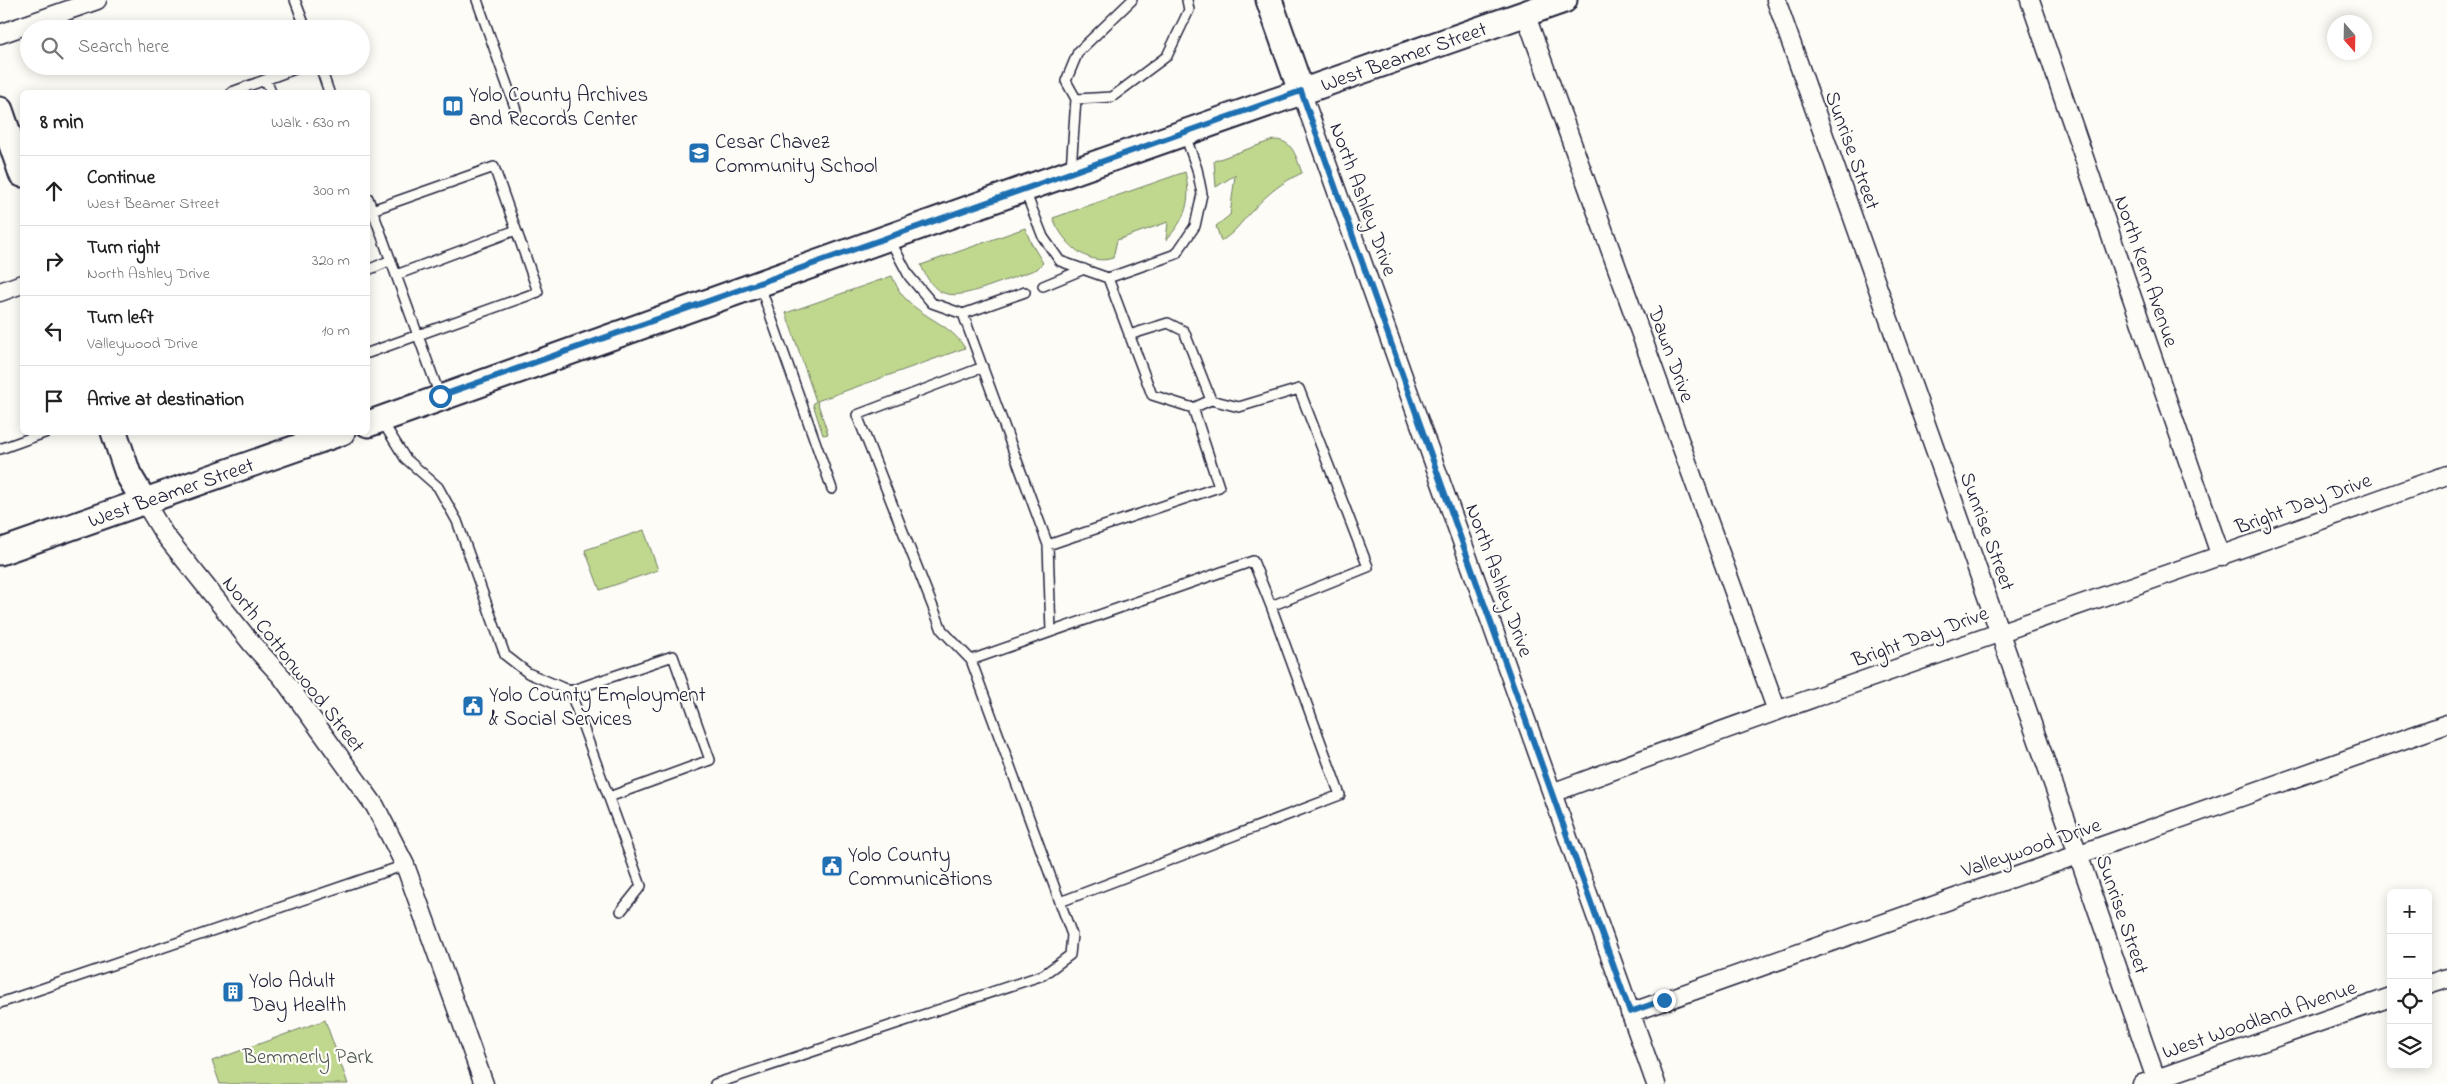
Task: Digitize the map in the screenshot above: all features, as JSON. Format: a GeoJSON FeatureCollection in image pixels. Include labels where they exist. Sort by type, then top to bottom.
{"type":"FeatureCollection","features":[{"type":"Feature","properties":{"kind":"street"},"geometry":{"type":"LineString","coordinates":[[40,20],[97,0]]}},
{"type":"Feature","properties":{"kind":"street"},"geometry":{"type":"LineString","coordinates":[[1269,0],[1301,91]]}},
{"type":"Feature","properties":{"kind":"street","name":"West Beamer Street"},"geometry":{"type":"LineString","coordinates":[[374,421],[1301,91],[1564,0]]}},
{"type":"Feature","properties":{"kind":"street","name":"Sunrise Street"},"geometry":{"type":"LineString","coordinates":[[1776,0],[2078,854],[2149,1082]]}},
{"type":"Feature","properties":{"kind":"street","name":"North Kern Avenue"},"geometry":{"type":"LineString","coordinates":[[2030,0],[2221,557]]}},
{"type":"Feature","properties":{"kind":"street","name":"Dawn Drive"},"geometry":{"type":"LineString","coordinates":[[1525,13],[1777,711]]}},
{"type":"Feature","properties":{"kind":"street"},"geometry":{"type":"LineString","coordinates":[[0,34],[20,27]]}},
{"type":"Feature","properties":{"kind":"street","name":"North Ashley Drive"},"geometry":{"type":"LineString","coordinates":[[1301,91],[1656,1084]]}},
{"type":"Feature","properties":{"kind":"street"},"geometry":{"type":"LineString","coordinates":[[0,110],[20,168]]}},
{"type":"Feature","properties":{"kind":"street"},"geometry":{"type":"LineString","coordinates":[[0,292],[20,285]]}},
{"type":"Feature","properties":{"kind":"street"},"geometry":{"type":"LineString","coordinates":[[115,435],[128,474],[144,501]]}},
{"type":"Feature","properties":{"kind":"street","name":"West Beamer Street"},"geometry":{"type":"LineString","coordinates":[[0,552],[333,435]]}},
{"type":"Feature","properties":{"kind":"street","name":"Bright Day Drive"},"geometry":{"type":"LineString","coordinates":[[1552,793],[1777,711],[2000,632],[2221,557],[2447,475]]}},
{"type":"Feature","properties":{"kind":"street","name":"North Cottonwood Street"},"geometry":{"type":"LineString","coordinates":[[144,501],[164,534],[252,644],[282,677],[369,798],[405,865],[484,1084]]}},
{"type":"Feature","properties":{"kind":"street","name":"Valleywood Drive"},"geometry":{"type":"LineString","coordinates":[[1630,1012],[2447,724]]}},
{"type":"Feature","properties":{"kind":"street"},"geometry":{"type":"LineString","coordinates":[[2432,983],[2447,978]]}},
{"type":"Feature","properties":{"kind":"street","name":"West Woodland Avenue"},"geometry":{"type":"LineString","coordinates":[[2149,1082],[2387,998]]}},
{"type":"Feature","properties":{"kind":"lane"},"geometry":{"type":"LineString","coordinates":[[295,0],[303,20]]}},
{"type":"Feature","properties":{"kind":"lane"},"geometry":{"type":"LineString","coordinates":[[477,0],[516,110]]}},
{"type":"Feature","properties":{"kind":"lane"},"geometry":{"type":"LineString","coordinates":[[1070,173],[1076,99],[1066,81],[1078,52],[1132,0]]}},
{"type":"Feature","properties":{"kind":"lane"},"geometry":{"type":"LineString","coordinates":[[1076,99],[1112,97],[1167,56],[1189,10],[1187,0]]}},
{"type":"Feature","properties":{"kind":"lane"},"geometry":{"type":"LineString","coordinates":[[238,90],[279,75]]}},
{"type":"Feature","properties":{"kind":"lane"},"geometry":{"type":"LineString","coordinates":[[323,75],[328,90]]}},
{"type":"Feature","properties":{"kind":"lane"},"geometry":{"type":"LineString","coordinates":[[266,80],[270,90]]}},
{"type":"Feature","properties":{"kind":"lane"},"geometry":{"type":"LineString","coordinates":[[1024,189],[1043,237],[1060,261],[1108,278],[1176,254],[1194,226],[1202,194],[1197,169],[1184,133]]}},
{"type":"Feature","properties":{"kind":"lane"},"geometry":{"type":"LineString","coordinates":[[370,352],[538,292],[494,167],[372,210]]}},
{"type":"Feature","properties":{"kind":"lane"},"geometry":{"type":"LineString","coordinates":[[370,204],[440,396]]}},
{"type":"Feature","properties":{"kind":"lane"},"geometry":{"type":"LineString","coordinates":[[396,275],[516,230]]}},
{"type":"Feature","properties":{"kind":"lane"},"geometry":{"type":"LineString","coordinates":[[889,237],[908,276],[932,303],[963,314],[1026,292]]}},
{"type":"Feature","properties":{"kind":"lane"},"geometry":{"type":"LineString","coordinates":[[370,269],[390,260]]}},
{"type":"Feature","properties":{"kind":"lane"},"geometry":{"type":"LineString","coordinates":[[1043,286],[1084,270]]}},
{"type":"Feature","properties":{"kind":"lane"},"geometry":{"type":"LineString","coordinates":[[1108,278],[1152,395],[1192,408],[1211,400],[1240,407],[1299,388],[1368,567],[1271,606]]}},
{"type":"Feature","properties":{"kind":"lane"},"geometry":{"type":"LineString","coordinates":[[760,283],[832,489]]}},
{"type":"Feature","properties":{"kind":"lane"},"geometry":{"type":"LineString","coordinates":[[963,314],[1048,545],[1051,632]]}},
{"type":"Feature","properties":{"kind":"lane"},"geometry":{"type":"LineString","coordinates":[[1129,335],[1168,323],[1184,331],[1211,400]]}},
{"type":"Feature","properties":{"kind":"lane"},"geometry":{"type":"LineString","coordinates":[[715,1084],[1043,975],[1070,955],[1072,935],[971,660],[942,630],[857,415],[983,367]]}},
{"type":"Feature","properties":{"kind":"lane"},"geometry":{"type":"LineString","coordinates":[[1048,545],[1219,487],[1192,408]]}},
{"type":"Feature","properties":{"kind":"lane"},"geometry":{"type":"LineString","coordinates":[[374,421],[405,458],[438,487],[458,521],[505,655],[528,673],[570,691],[673,656],[710,760],[609,797]]}},
{"type":"Feature","properties":{"kind":"lane"},"geometry":{"type":"LineString","coordinates":[[0,449],[39,435]]}},
{"type":"Feature","properties":{"kind":"lane"},"geometry":{"type":"LineString","coordinates":[[971,660],[1253,561],[1271,606],[1340,795],[1060,902]]}},
{"type":"Feature","properties":{"kind":"lane"},"geometry":{"type":"LineString","coordinates":[[570,691],[641,886],[621,910]]}},
{"type":"Feature","properties":{"kind":"lane"},"geometry":{"type":"LineString","coordinates":[[0,1003],[405,865]]}},
{"type":"Feature","properties":{"kind":"green space"},"geometry":{"type":"Polygon","coordinates":[[[1273,140],[1285,142],[1293,150],[1302,173],[1281,184],[1269,194],[1234,231],[1221,241],[1216,226],[1230,215],[1235,175],[1216,187],[1214,161],[1273,140]]]}},
{"type":"Feature","properties":{"kind":"green space"},"geometry":{"type":"Polygon","coordinates":[[[1185,172],[1188,191],[1186,209],[1183,217],[1166,240],[1168,222],[1117,240],[1113,258],[1094,259],[1076,250],[1069,243],[1062,235],[1053,218],[1185,172]]]}},
{"type":"Feature","properties":{"kind":"green space"},"geometry":{"type":"Polygon","coordinates":[[[1025,228],[1031,243],[1043,263],[1037,269],[990,286],[967,293],[949,294],[941,292],[927,278],[921,265],[1025,228]]]}},
{"type":"Feature","properties":{"kind":"green space"},"geometry":{"type":"Polygon","coordinates":[[[892,276],[904,297],[913,306],[945,327],[965,348],[817,401],[828,434],[823,435],[813,404],[816,401],[786,313],[892,276]]]}},
{"type":"Feature","properties":{"kind":"green space"},"geometry":{"type":"Polygon","coordinates":[[[644,530],[658,570],[600,590],[585,550],[644,530]]]}},
{"type":"Feature","properties":{"kind":"green space","name":"Bemmerly Park"},"geometry":{"type":"Polygon","coordinates":[[[325,1020],[348,1084],[220,1084],[212,1061],[325,1020]]]}},
{"type":"Feature","properties":{"kind":"place","name":"Yolo County Archives and Records Center"},"geometry":{"type":"Point","coordinates":[453,106]}},
{"type":"Feature","properties":{"kind":"place","name":"Cesar Chavez Community School"},"geometry":{"type":"Point","coordinates":[699,153]}},
{"type":"Feature","properties":{"kind":"place","name":"Yolo County Employment & Social Services"},"geometry":{"type":"Point","coordinates":[473,706]}},
{"type":"Feature","properties":{"kind":"place","name":"Yolo County Communications"},"geometry":{"type":"Point","coordinates":[832,866]}},
{"type":"Feature","properties":{"kind":"place","name":"Yolo Adult Day Health"},"geometry":{"type":"Point","coordinates":[233,992]}},
{"type":"Feature","properties":{"kind":"route"},"geometry":{"type":"LineString","coordinates":[[440,396],[1301,91],[1630,1012],[1664,1000]]}}]}
